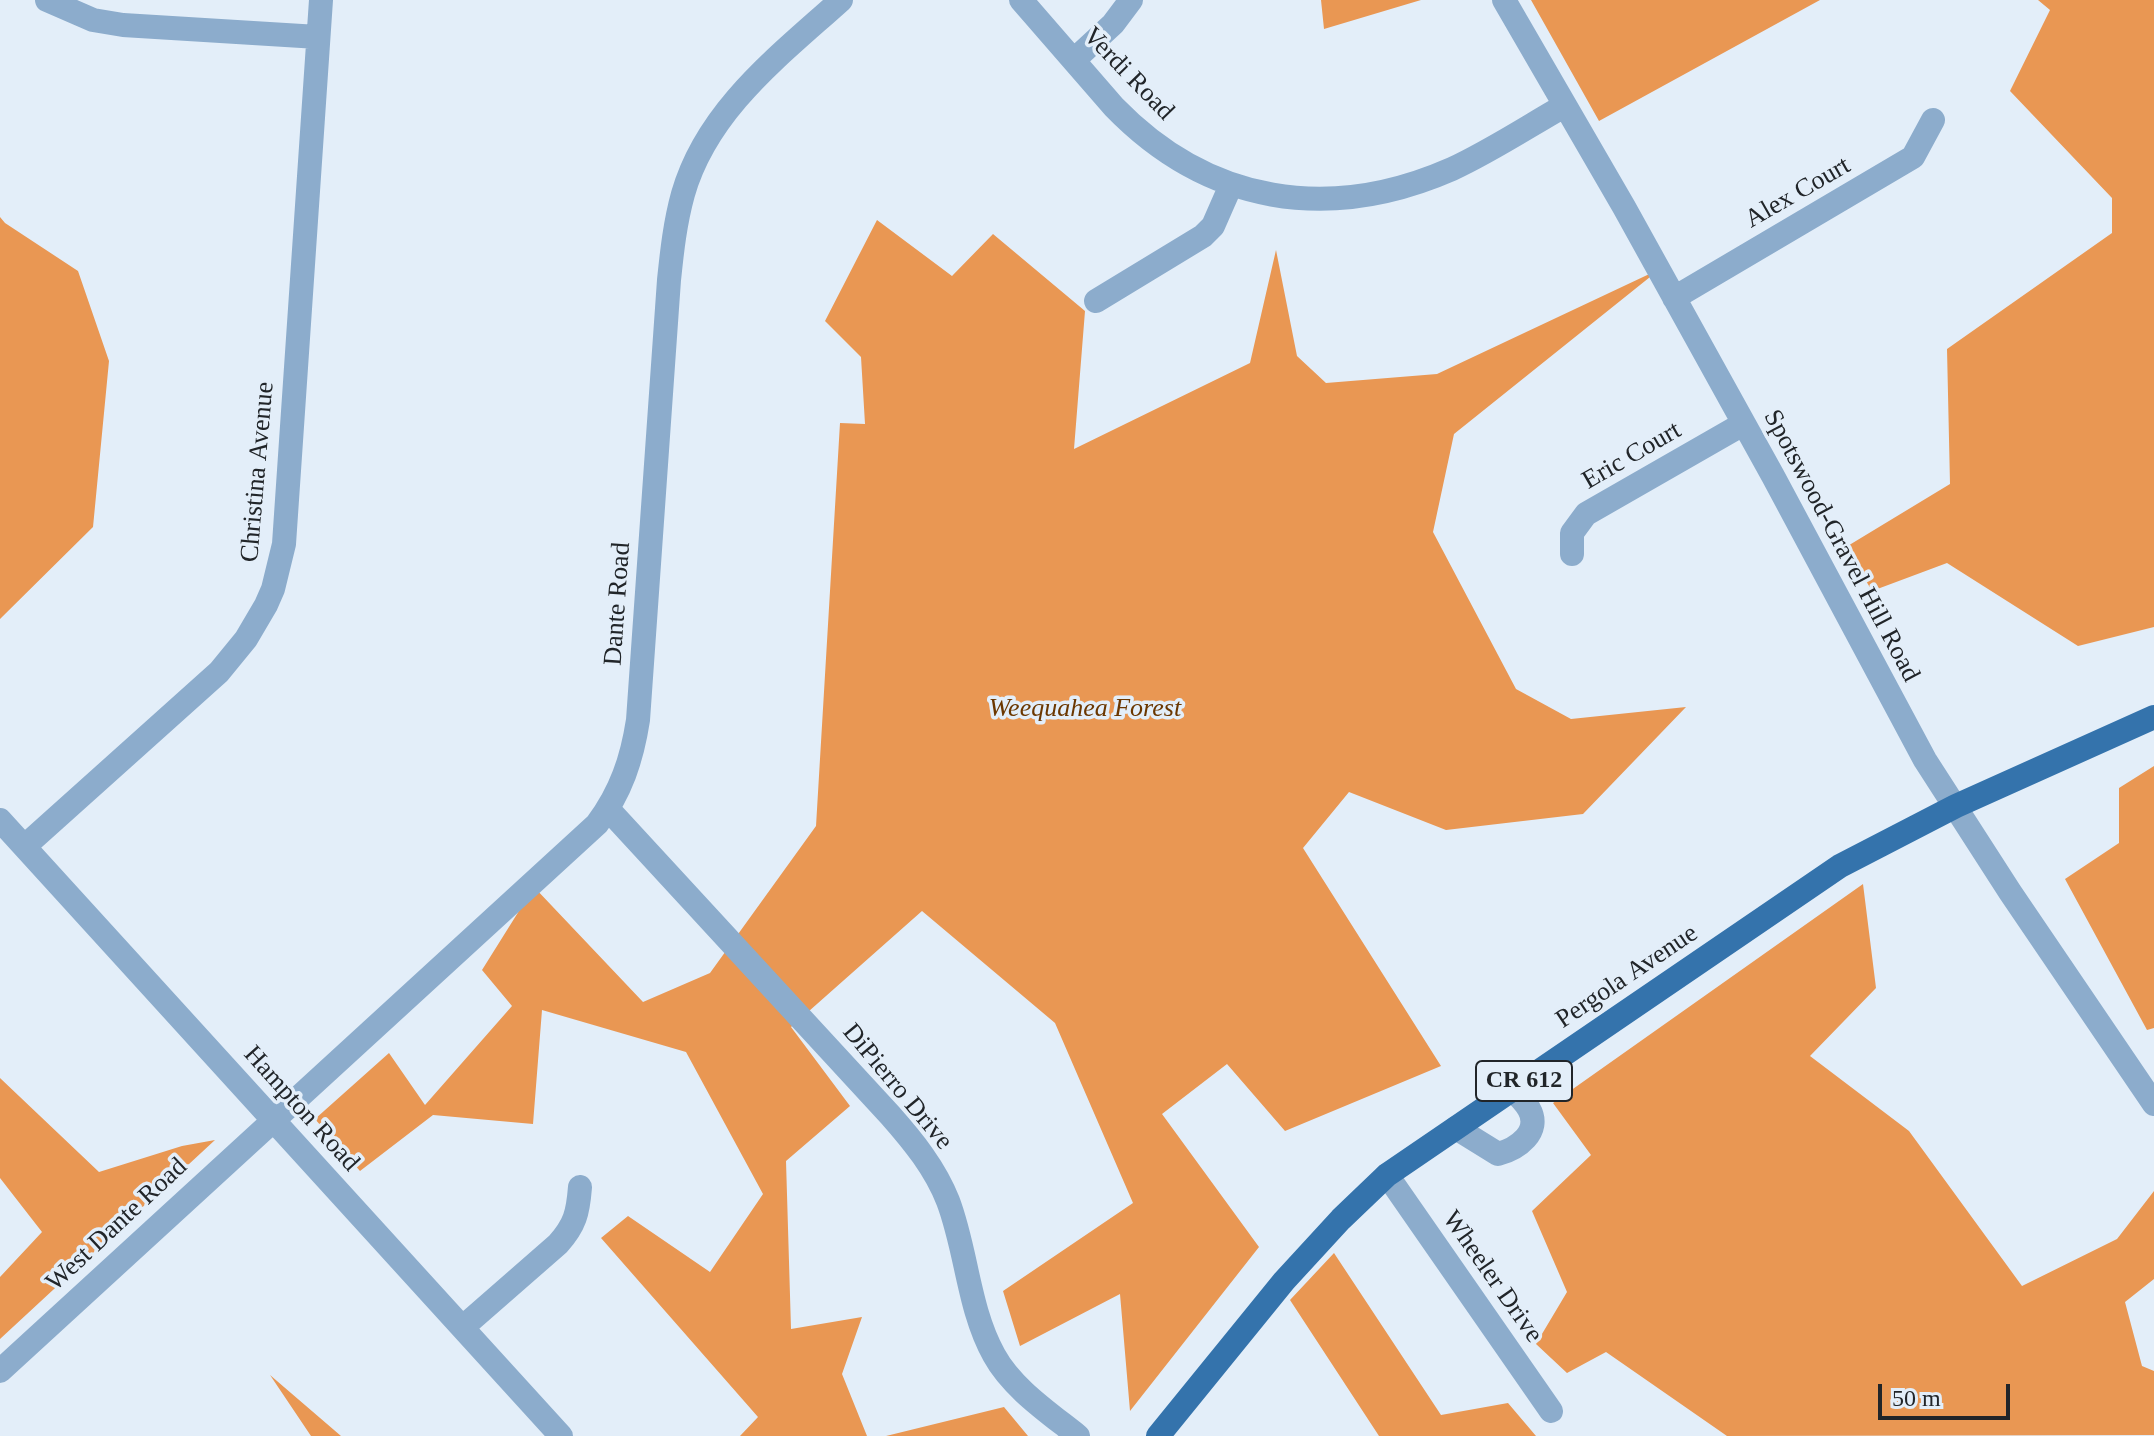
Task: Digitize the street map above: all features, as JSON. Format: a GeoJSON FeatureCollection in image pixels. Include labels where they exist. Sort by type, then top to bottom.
{"type":"FeatureCollection","features":[{"type":"Feature","properties":{"kind":"main road","name":"CR 612"},"geometry":{"type":"LineString","coordinates":[[1956,806],[2154,717]]}},
{"type":"Feature","properties":{"kind":"main road","name":"Pergola Avenue"},"geometry":{"type":"LineString","coordinates":[[1158,1436],[1284,1281],[1387,1175],[1829,874],[1956,806]]}},
{"type":"Feature","properties":{"kind":"street"},"geometry":{"type":"LineString","coordinates":[[47,0],[93,20],[123,25],[318,37]]}},
{"type":"Feature","properties":{"kind":"street","name":"Christina Avenue"},"geometry":{"type":"LineString","coordinates":[[25,846],[219,672],[246,639],[273,589],[284,544],[321,0]]}},
{"type":"Feature","properties":{"kind":"street","name":"Dante Road"},"geometry":{"type":"LineString","coordinates":[[272,1120],[597,824],[618,793],[638,720],[669,280],[673,237],[684,192],[701,150],[734,101],[841,0]]}},
{"type":"Feature","properties":{"kind":"street","name":"Verdi Road"},"geometry":{"type":"LineString","coordinates":[[1021,0],[1128,121],[1151,139],[1193,167],[1231,185],[1280,196],[1352,198],[1390,191],[1430,178],[1472,159],[1564,106]]}},
{"type":"Feature","properties":{"kind":"street"},"geometry":{"type":"LineString","coordinates":[[1074,60],[1113,24],[1131,0]]}},
{"type":"Feature","properties":{"kind":"street","name":"Spotswood-Gravel Hill Road"},"geometry":{"type":"LineString","coordinates":[[1504,0],[1624,207],[1925,760],[2154,1104]]}},
{"type":"Feature","properties":{"kind":"street","name":"Alex Court"},"geometry":{"type":"LineString","coordinates":[[1674,298],[1913,157],[1933,120]]}},
{"type":"Feature","properties":{"kind":"street"},"geometry":{"type":"LineString","coordinates":[[1096,301],[1203,236],[1213,226],[1231,185]]}},
{"type":"Feature","properties":{"kind":"street","name":"Eric Court"},"geometry":{"type":"LineString","coordinates":[[1572,554],[1572,533],[1586,514],[1743,424]]}},
{"type":"Feature","properties":{"kind":"street","name":"DiPierro Drive"},"geometry":{"type":"LineString","coordinates":[[608,809],[890,1115],[929,1162],[948,1203],[979,1319],[995,1357],[1020,1388],[1078,1436]]}},
{"type":"Feature","properties":{"kind":"street","name":"Hampton Road"},"geometry":{"type":"LineString","coordinates":[[0,820],[561,1436]]}},
{"type":"Feature","properties":{"kind":"street"},"geometry":{"type":"LineString","coordinates":[[1456,1128],[1498,1154],[1511,1151],[1530,1132],[1533,1119],[1529,1109],[1512,1089]]}},
{"type":"Feature","properties":{"kind":"street","name":"West Dante Road"},"geometry":{"type":"LineString","coordinates":[[0,1371],[272,1120]]}},
{"type":"Feature","properties":{"kind":"street","name":"Wheeler Drive"},"geometry":{"type":"LineString","coordinates":[[1387,1175],[1551,1411]]}},
{"type":"Feature","properties":{"kind":"street"},"geometry":{"type":"LineString","coordinates":[[463,1327],[571,1229],[578,1210],[580,1187]]}},
{"type":"Feature","properties":{"kind":"green space"},"geometry":{"type":"Polygon","coordinates":[[[1321,0],[1421,0],[1324,29],[1321,0]]]}},
{"type":"Feature","properties":{"kind":"green space"},"geometry":{"type":"Polygon","coordinates":[[[1531,0],[1820,0],[1599,121],[1531,0]]]}},
{"type":"Feature","properties":{"kind":"green space"},"geometry":{"type":"Polygon","coordinates":[[[2038,0],[2154,0],[2154,627],[2078,646],[1947,563],[1872,591],[1846,547],[1950,484],[1947,349],[2112,233],[2112,198],[2010,91],[2050,10],[2038,0]]]}},
{"type":"Feature","properties":{"kind":"green space"},"geometry":{"type":"Polygon","coordinates":[[[0,217],[78,271],[109,361],[93,527],[0,619],[0,217]]]}},
{"type":"Feature","properties":{"kind":"green space","name":"Weequahea Forest"},"geometry":{"type":"Polygon","coordinates":[[[877,220],[952,276],[993,234],[1085,311],[1074,449],[1250,363],[1276,250],[1297,356],[1326,383],[1437,374],[1660,269],[1454,434],[1433,532],[1516,689],[1571,719],[1686,707],[1583,814],[1446,830],[1349,792],[1303,848],[1441,1066],[1285,1131],[1227,1064],[1162,1114],[1259,1247],[1130,1411],[1120,1294],[1020,1346],[1003,1291],[1133,1203],[1055,1023],[922,911],[791,1027],[850,1106],[786,1161],[791,1329],[862,1317],[842,1374],[867,1436],[740,1436],[758,1417],[601,1238],[628,1216],[710,1272],[763,1194],[686,1052],[542,1010],[533,1124],[433,1115],[360,1171],[315,1119],[389,1053],[425,1105],[512,1006],[482,970],[534,887],[643,1002],[710,973],[816,826],[840,423],[865,424],[861,357],[825,321],[877,220]]]}},
{"type":"Feature","properties":{"kind":"green space"},"geometry":{"type":"Polygon","coordinates":[[[2154,766],[2154,1028],[2147,1030],[2065,879],[2119,843],[2119,788],[2154,766]]]}},
{"type":"Feature","properties":{"kind":"green space"},"geometry":{"type":"Polygon","coordinates":[[[1863,884],[1876,988],[1810,1056],[1909,1131],[2022,1286],[2117,1239],[2154,1191],[2154,1279],[2125,1302],[2142,1366],[2154,1371],[2154,1435],[1727,1436],[1606,1352],[1567,1373],[1536,1344],[1567,1292],[1532,1211],[1591,1155],[1553,1103],[1863,884]]]}},
{"type":"Feature","properties":{"kind":"green space"},"geometry":{"type":"Polygon","coordinates":[[[0,1078],[99,1172],[182,1146],[215,1140],[0,1339],[0,1277],[42,1232],[0,1178],[0,1078]]]}},
{"type":"Feature","properties":{"kind":"green space"},"geometry":{"type":"Polygon","coordinates":[[[1334,1253],[1441,1415],[1508,1403],[1536,1436],[1379,1436],[1290,1300],[1334,1253]]]}},
{"type":"Feature","properties":{"kind":"green space"},"geometry":{"type":"Polygon","coordinates":[[[270,1375],[341,1436],[311,1436],[270,1375]]]}},
{"type":"Feature","properties":{"kind":"green space"},"geometry":{"type":"Polygon","coordinates":[[[1004,1407],[1028,1436],[886,1436],[1004,1407]]]}}]}
